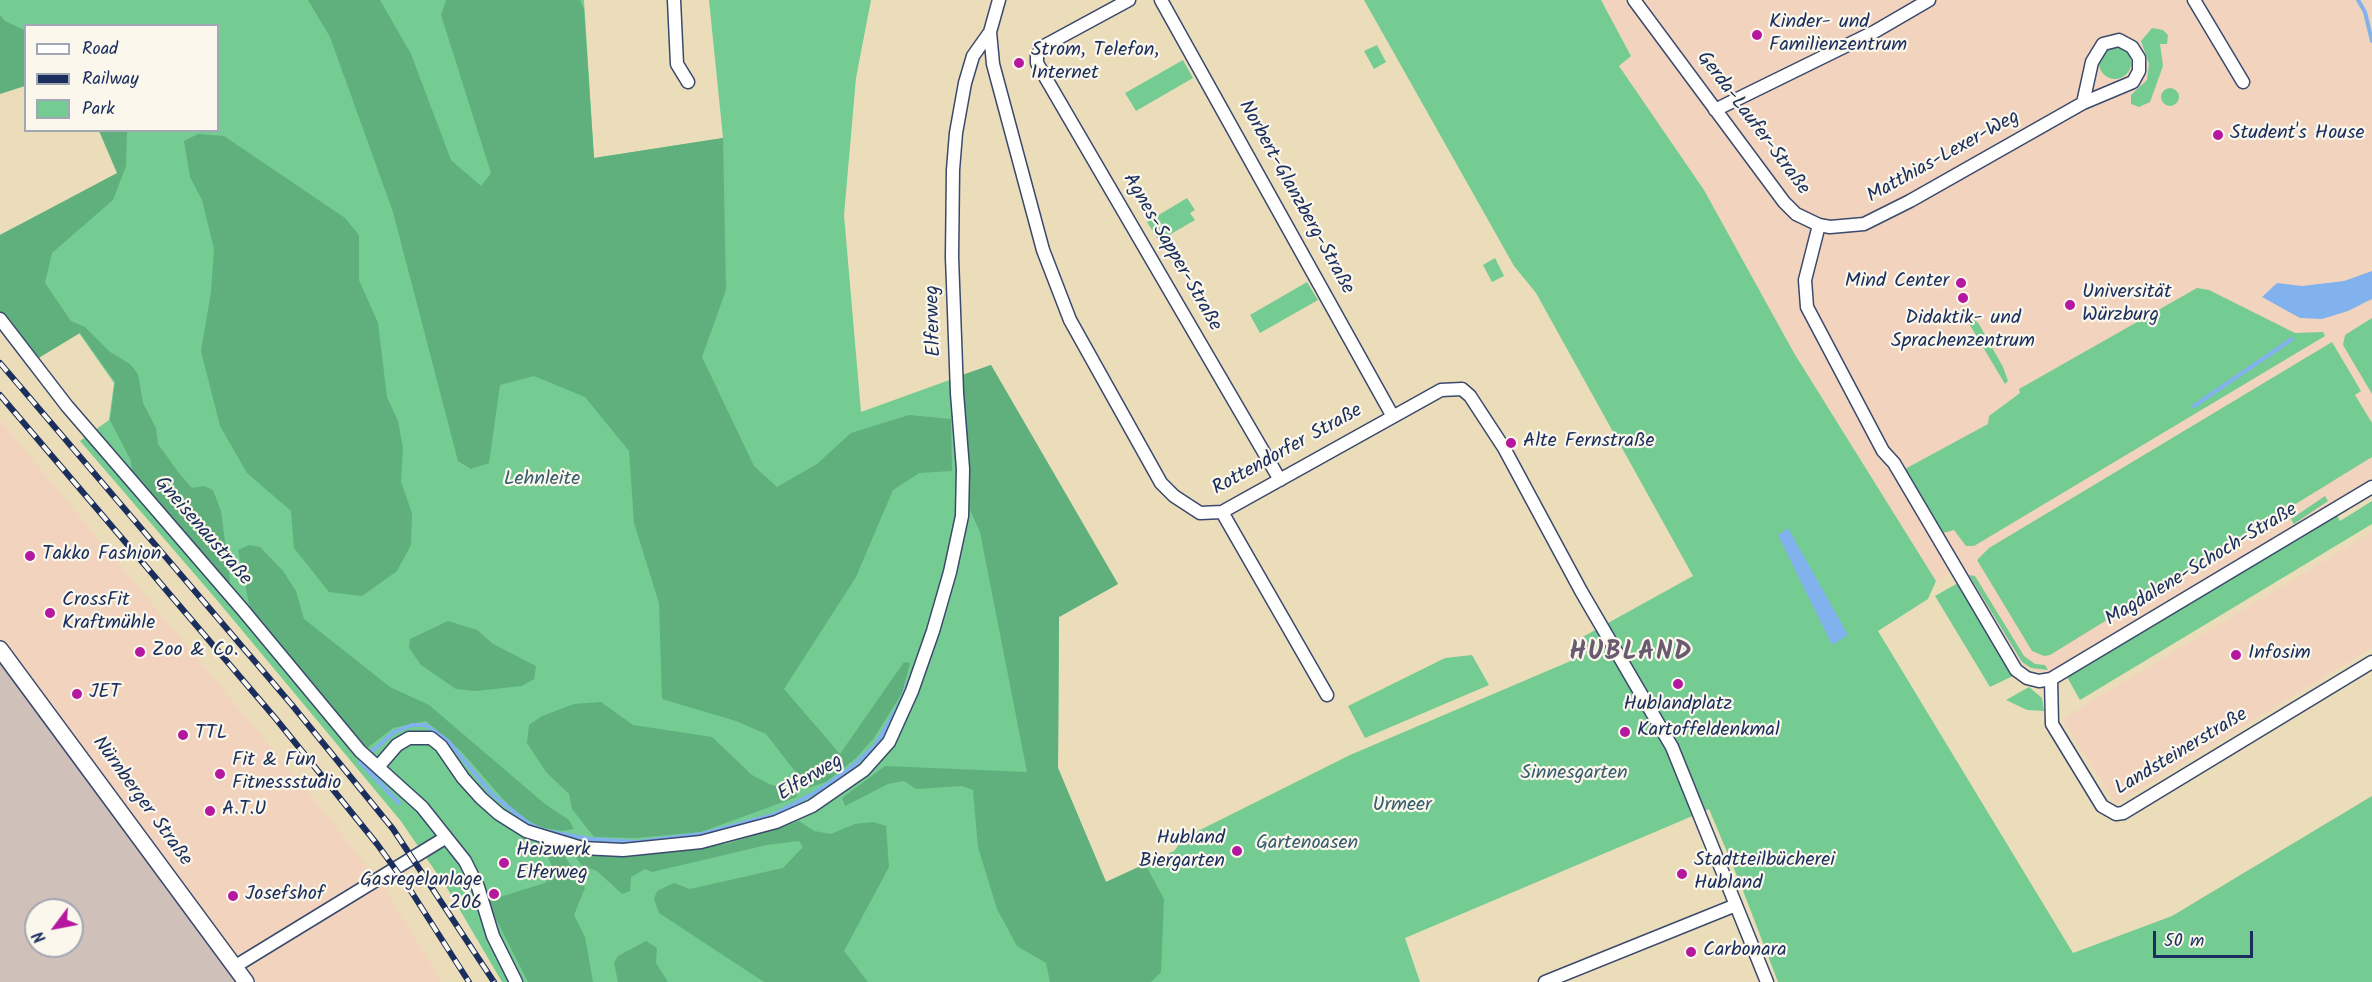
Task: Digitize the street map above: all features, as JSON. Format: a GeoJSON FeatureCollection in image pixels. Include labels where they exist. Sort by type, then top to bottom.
{"type":"FeatureCollection","features":[{"type":"Feature","properties":{"kind":"street"},"geometry":{"type":"LineString","coordinates":[[674,0],[677,64],[688,82]]}},
{"type":"Feature","properties":{"kind":"street","name":"Rottendorfer Straße"},"geometry":{"type":"LineString","coordinates":[[999,0],[990,32],[993,64],[1043,250],[1070,320],[1146,460],[1161,483],[1174,496],[1200,513],[1222,512],[1344,445],[1392,415],[1441,390],[1462,389],[1470,396],[1504,448],[1602,628],[1672,747],[1736,904]]}},
{"type":"Feature","properties":{"kind":"street","name":"Agnes-Sapper-Straße"},"geometry":{"type":"LineString","coordinates":[[1129,0],[1044,46],[1037,56],[1037,63],[1280,480]]}},
{"type":"Feature","properties":{"kind":"street","name":"Norbert-Glanzberg-Straße"},"geometry":{"type":"LineString","coordinates":[[1161,0],[1392,415]]}},
{"type":"Feature","properties":{"kind":"street","name":"Gerda-Laufer-Straße"},"geometry":{"type":"LineString","coordinates":[[1634,0],[1784,202],[1796,214],[1819,225]]}},
{"type":"Feature","properties":{"kind":"street"},"geometry":{"type":"LineString","coordinates":[[1715,110],[1875,32],[1929,0]]}},
{"type":"Feature","properties":{"kind":"street"},"geometry":{"type":"LineString","coordinates":[[2194,0],[2244,82]]}},
{"type":"Feature","properties":{"kind":"street","name":"Elferweg"},"geometry":{"type":"LineString","coordinates":[[378,767],[397,745],[409,738],[431,738],[441,746],[463,778],[481,798],[499,814],[526,831],[571,846],[623,850],[701,842],[776,822],[812,806],[864,770],[889,741],[912,691],[933,631],[962,516],[963,469],[957,393],[952,257],[953,170],[956,133],[965,82],[973,56],[990,32]]}},
{"type":"Feature","properties":{"kind":"street","name":"Matthias-Lexer-Weg"},"geometry":{"type":"LineString","coordinates":[[1819,225],[1830,227],[1864,224],[1910,201],[2083,103],[2133,82],[2139,71],[2139,58],[2132,47],[2119,40],[2103,44],[2092,62],[2083,103]]}},
{"type":"Feature","properties":{"kind":"street"},"geometry":{"type":"LineString","coordinates":[[1819,225],[1805,280],[1807,307],[1883,451],[1894,463],[2016,670],[2027,678],[2039,681],[2051,679]]}},
{"type":"Feature","properties":{"kind":"street","name":"Gneisenaustraße"},"geometry":{"type":"LineString","coordinates":[[0,319],[67,406],[235,601],[360,751],[378,767]]}},
{"type":"Feature","properties":{"kind":"street","name":"Magdalene-Schoch-Straße"},"geometry":{"type":"LineString","coordinates":[[2051,679],[2372,487]]}},
{"type":"Feature","properties":{"kind":"street"},"geometry":{"type":"LineString","coordinates":[[1222,512],[1327,695]]}},
{"type":"Feature","properties":{"kind":"street","name":"Nürnberger Straße"},"geometry":{"type":"LineString","coordinates":[[0,649],[246,982]]}},
{"type":"Feature","properties":{"kind":"street","name":"Landsteinerstraße"},"geometry":{"type":"LineString","coordinates":[[2051,679],[2052,724],[2102,806],[2116,814],[2123,813],[2372,662]]}},
{"type":"Feature","properties":{"kind":"street"},"geometry":{"type":"LineString","coordinates":[[378,767],[422,807],[465,861],[478,887],[493,936],[516,982]]}},
{"type":"Feature","properties":{"kind":"street"},"geometry":{"type":"LineString","coordinates":[[234,967],[445,838]]}},
{"type":"Feature","properties":{"kind":"street"},"geometry":{"type":"LineString","coordinates":[[1545,982],[1736,904],[1767,982]]}},
{"type":"Feature","properties":{"kind":"shaded area","name":"Universität Würzburg"},"geometry":{"type":"Polygon","coordinates":[[[1601,0],[2372,0],[2372,479],[2047,675],[2021,665],[1961,567],[1936,581],[1794,353],[1704,190],[1619,66],[1631,55],[1601,0]]]}},
{"type":"Feature","properties":{"kind":"shaded area"},"geometry":{"type":"Polygon","coordinates":[[[0,420],[318,804],[385,889],[442,982],[241,982],[0,652],[0,420]]]}},
{"type":"Feature","properties":{"kind":"shaded area"},"geometry":{"type":"Polygon","coordinates":[[[2372,532],[2372,648],[2116,804],[2062,719],[2372,532]]]}},
{"type":"Feature","properties":{"kind":"shaded area"},"geometry":{"type":"Polygon","coordinates":[[[0,652],[241,982],[0,982],[0,652]]]}},
{"type":"Feature","properties":{"kind":"green space","name":"Lehnleite"},"geometry":{"type":"Polygon","coordinates":[[[0,0],[584,0],[594,158],[723,138],[709,0],[871,0],[856,78],[844,215],[861,412],[991,365],[1118,584],[1059,617],[1058,768],[1106,882],[1174,851],[1184,838],[1350,755],[1587,654],[1579,639],[1693,576],[1536,293],[1514,266],[1364,0],[1601,0],[1631,56],[1619,66],[1704,190],[1794,353],[1936,581],[1928,599],[1878,631],[2073,953],[2172,916],[2372,796],[2372,982],[1778,982],[1709,809],[1405,938],[1420,982],[502,982],[447,888],[400,820],[216,599],[80,441],[109,420],[114,383],[79,333],[0,235],[119,173],[102,132],[219,132],[219,24],[24,24],[24,82],[0,90],[0,0]]]}},
{"type":"Feature","properties":{"kind":"green space"},"geometry":{"type":"Polygon","coordinates":[[[308,0],[380,0],[411,54],[451,160],[481,186],[491,173],[441,15],[446,0],[580,0],[584,9],[594,158],[723,138],[726,290],[702,357],[754,466],[777,487],[817,464],[851,433],[909,415],[951,419],[952,471],[919,473],[893,490],[856,577],[784,689],[840,754],[904,662],[910,663],[902,693],[874,738],[855,759],[826,782],[808,788],[766,734],[736,721],[662,699],[659,603],[634,523],[629,451],[585,397],[534,376],[500,385],[489,463],[471,469],[458,461],[393,212],[330,37],[308,0]]]}},
{"type":"Feature","properties":{"kind":"green space"},"geometry":{"type":"Polygon","coordinates":[[[0,15],[5,21],[24,30],[24,86],[0,94],[0,15]]]}},
{"type":"Feature","properties":{"kind":"green space"},"geometry":{"type":"Polygon","coordinates":[[[2152,28],[2163,30],[2168,35],[2167,44],[2160,44],[2163,66],[2150,102],[2139,107],[2131,104],[2131,95],[2147,80],[2149,64],[2141,41],[2152,28]]]}},
{"type":"Feature","properties":{"kind":"green space"},"geometry":{"type":"Polygon","coordinates":[[[1377,45],[1386,62],[1374,69],[1364,51],[1377,45]]]}},
{"type":"Feature","properties":{"kind":"green space"},"geometry":{"type":"Polygon","coordinates":[[[2115,47],[2126,52],[2131,63],[2126,74],[2115,79],[2104,74],[2099,63],[2104,52],[2115,47]]]}},
{"type":"Feature","properties":{"kind":"green space"},"geometry":{"type":"Polygon","coordinates":[[[1183,60],[1193,78],[1136,111],[1125,93],[1183,60]]]}},
{"type":"Feature","properties":{"kind":"green space"},"geometry":{"type":"Polygon","coordinates":[[[2170,88],[2176,91],[2179,97],[2176,103],[2170,106],[2164,103],[2161,97],[2164,91],[2170,88]]]}},
{"type":"Feature","properties":{"kind":"green space"},"geometry":{"type":"Polygon","coordinates":[[[99,132],[127,132],[126,166],[113,200],[52,253],[45,283],[71,321],[85,327],[110,352],[130,364],[138,374],[143,403],[156,428],[158,444],[178,472],[192,488],[204,486],[213,490],[221,511],[230,580],[228,585],[132,473],[131,461],[110,420],[115,382],[80,333],[37,359],[0,312],[0,235],[117,173],[99,132]]]}},
{"type":"Feature","properties":{"kind":"green space"},"geometry":{"type":"Polygon","coordinates":[[[198,134],[224,136],[345,218],[359,235],[359,280],[378,323],[387,397],[398,421],[403,448],[401,482],[412,513],[411,545],[397,571],[362,596],[329,592],[294,548],[291,511],[247,473],[220,426],[201,351],[211,292],[214,249],[202,200],[190,177],[184,141],[198,134]]]}},
{"type":"Feature","properties":{"kind":"green space"},"geometry":{"type":"Polygon","coordinates":[[[1187,198],[1195,210],[1190,213],[1195,220],[1159,241],[1147,222],[1187,198]]]}},
{"type":"Feature","properties":{"kind":"green space"},"geometry":{"type":"Polygon","coordinates":[[[1495,258],[1504,276],[1492,282],[1483,265],[1495,258]]]}},
{"type":"Feature","properties":{"kind":"green space"},"geometry":{"type":"Polygon","coordinates":[[[1307,282],[1318,300],[1260,333],[1250,315],[1307,282]]]}},
{"type":"Feature","properties":{"kind":"green space"},"geometry":{"type":"Polygon","coordinates":[[[2197,288],[2209,290],[2295,333],[2323,332],[2325,336],[1974,546],[1966,546],[1954,530],[1943,533],[1905,469],[1988,424],[1989,416],[2020,393],[2019,389],[2197,288]]]}},
{"type":"Feature","properties":{"kind":"green space"},"geometry":{"type":"Polygon","coordinates":[[[2372,318],[2372,394],[2343,345],[2345,335],[2372,318]]]}},
{"type":"Feature","properties":{"kind":"green space"},"geometry":{"type":"Polygon","coordinates":[[[1974,319],[2003,367],[2008,381],[2005,384],[1968,322],[1974,319]]]}},
{"type":"Feature","properties":{"kind":"green space"},"geometry":{"type":"Polygon","coordinates":[[[2332,342],[2361,391],[2355,395],[2372,423],[2372,457],[2050,655],[2044,656],[2032,651],[1977,560],[1989,548],[2332,342]]]}},
{"type":"Feature","properties":{"kind":"green space"},"geometry":{"type":"Polygon","coordinates":[[[991,365],[1118,584],[1059,617],[1058,768],[1106,882],[1145,864],[1164,899],[1161,972],[1151,982],[1050,982],[1046,963],[1017,946],[997,909],[978,847],[973,790],[962,786],[916,789],[904,781],[888,784],[845,806],[842,798],[885,766],[1027,772],[980,532],[970,510],[962,375],[991,365]]]}},
{"type":"Feature","properties":{"kind":"green space"},"geometry":{"type":"Polygon","coordinates":[[[2325,496],[2328,501],[2294,524],[2291,519],[2325,496]]]}},
{"type":"Feature","properties":{"kind":"green space"},"geometry":{"type":"Polygon","coordinates":[[[2372,501],[2372,524],[2080,700],[2067,677],[2337,515],[2340,521],[2372,501]]]}},
{"type":"Feature","properties":{"kind":"green space"},"geometry":{"type":"Polygon","coordinates":[[[249,545],[260,547],[283,571],[296,591],[304,619],[390,687],[429,705],[545,804],[569,820],[574,829],[562,831],[539,827],[526,819],[511,808],[461,751],[426,721],[393,728],[367,748],[251,613],[238,550],[249,545]]]}},
{"type":"Feature","properties":{"kind":"green space"},"geometry":{"type":"Polygon","coordinates":[[[1969,575],[1975,576],[2024,656],[2035,664],[2045,665],[2048,670],[2031,668],[2022,662],[1969,575]]]}},
{"type":"Feature","properties":{"kind":"green space"},"geometry":{"type":"Polygon","coordinates":[[[1958,583],[2013,676],[1990,687],[1935,596],[1958,583]]]}},
{"type":"Feature","properties":{"kind":"green space"},"geometry":{"type":"Polygon","coordinates":[[[448,621],[477,630],[493,644],[536,666],[534,679],[522,686],[476,691],[456,689],[421,665],[409,648],[410,639],[448,621]]]}},
{"type":"Feature","properties":{"kind":"green space"},"geometry":{"type":"Polygon","coordinates":[[[1472,655],[1489,685],[1365,738],[1348,706],[1445,658],[1472,655]]]}},
{"type":"Feature","properties":{"kind":"green space"},"geometry":{"type":"Polygon","coordinates":[[[2029,687],[2042,698],[2044,711],[2027,710],[2006,700],[2029,687]]]}},
{"type":"Feature","properties":{"kind":"green space"},"geometry":{"type":"Polygon","coordinates":[[[601,702],[633,725],[712,737],[752,775],[769,784],[795,792],[797,797],[701,832],[636,838],[594,837],[572,809],[569,794],[546,772],[527,743],[529,725],[542,716],[574,704],[601,702]]]}},
{"type":"Feature","properties":{"kind":"green space"},"geometry":{"type":"Polygon","coordinates":[[[799,821],[814,831],[831,834],[855,824],[873,822],[886,826],[889,867],[844,951],[868,982],[764,982],[659,913],[654,899],[657,891],[674,883],[690,889],[783,868],[803,847],[799,841],[767,845],[652,872],[645,869],[631,877],[630,891],[622,894],[597,871],[582,866],[575,856],[579,852],[628,857],[727,844],[799,821]]]}},
{"type":"Feature","properties":{"kind":"green space"},"geometry":{"type":"Polygon","coordinates":[[[544,844],[559,847],[585,888],[574,915],[585,937],[593,982],[528,982],[487,901],[545,883],[554,874],[544,844]]]}},
{"type":"Feature","properties":{"kind":"green space"},"geometry":{"type":"Polygon","coordinates":[[[646,941],[657,948],[656,963],[668,982],[618,982],[614,963],[618,956],[646,941]]]}},
{"type":"Feature","properties":{"kind":"water"},"geometry":{"type":"Polygon","coordinates":[[[2372,271],[2372,299],[2348,311],[2322,319],[2300,318],[2262,297],[2277,283],[2302,286],[2344,281],[2372,271]]]}},
{"type":"Feature","properties":{"kind":"water"},"geometry":{"type":"Polygon","coordinates":[[[1788,528],[1848,635],[1832,645],[1778,535],[1788,528]]]}},
{"type":"Feature","properties":{"kind":"waterway"},"geometry":{"type":"LineString","coordinates":[[2358,0],[2365,12],[2372,41]]}},
{"type":"Feature","properties":{"kind":"waterway"},"geometry":{"type":"LineString","coordinates":[[2194,406],[2292,339]]}},
{"type":"Feature","properties":{"kind":"waterway"},"geometry":{"type":"LineString","coordinates":[[399,803],[360,762],[394,732],[412,725],[426,725],[448,741],[492,794],[529,824],[546,831],[590,839],[636,842],[702,834],[773,815],[816,792],[847,771],[875,746],[902,700],[909,681]]}},
{"type":"Feature","properties":{"kind":"railway"},"geometry":{"type":"LineString","coordinates":[[0,363],[292,705],[393,829],[494,982]]}},
{"type":"Feature","properties":{"kind":"railway"},"geometry":{"type":"LineString","coordinates":[[0,395],[276,719],[377,844],[409,888],[469,982]]}},
{"type":"Feature","properties":{"kind":"place","name":"Kinder- und Familienzentrum"},"geometry":{"type":"Point","coordinates":[1757,35]}},
{"type":"Feature","properties":{"kind":"place","name":"Strom, Telefon, Internet"},"geometry":{"type":"Point","coordinates":[1019,63]}},
{"type":"Feature","properties":{"kind":"place","name":"Student's House"},"geometry":{"type":"Point","coordinates":[2218,135]}},
{"type":"Feature","properties":{"kind":"place","name":"Mind Center"},"geometry":{"type":"Point","coordinates":[1961,283]}},
{"type":"Feature","properties":{"kind":"place","name":"Didaktik- und Sprachenzentrum"},"geometry":{"type":"Point","coordinates":[1963,298]}},
{"type":"Feature","properties":{"kind":"place","name":"Universität Würzburg"},"geometry":{"type":"Point","coordinates":[2070,305]}},
{"type":"Feature","properties":{"kind":"place","name":"Alte Fernstraße"},"geometry":{"type":"Point","coordinates":[1511,443]}},
{"type":"Feature","properties":{"kind":"place","name":"Takko Fashion"},"geometry":{"type":"Point","coordinates":[30,556]}},
{"type":"Feature","properties":{"kind":"place","name":"CrossFit Kraftmühle"},"geometry":{"type":"Point","coordinates":[50,613]}},
{"type":"Feature","properties":{"kind":"place","name":"Zoo & Co."},"geometry":{"type":"Point","coordinates":[140,652]}},
{"type":"Feature","properties":{"kind":"place","name":"Infosim"},"geometry":{"type":"Point","coordinates":[2236,655]}},
{"type":"Feature","properties":{"kind":"place","name":"Hublandplatz"},"geometry":{"type":"Point","coordinates":[1678,684]}},
{"type":"Feature","properties":{"kind":"place","name":"JET"},"geometry":{"type":"Point","coordinates":[77,694]}},
{"type":"Feature","properties":{"kind":"place","name":"Kartoffeldenkmal"},"geometry":{"type":"Point","coordinates":[1625,732]}},
{"type":"Feature","properties":{"kind":"place","name":"TTL"},"geometry":{"type":"Point","coordinates":[183,735]}},
{"type":"Feature","properties":{"kind":"place","name":"Fit & Fun Fitnessstudio"},"geometry":{"type":"Point","coordinates":[220,774]}},
{"type":"Feature","properties":{"kind":"place","name":"A.T.U"},"geometry":{"type":"Point","coordinates":[210,811]}},
{"type":"Feature","properties":{"kind":"place","name":"Hubland Biergarten"},"geometry":{"type":"Point","coordinates":[1237,851]}},
{"type":"Feature","properties":{"kind":"place","name":"Heizwerk Elferweg"},"geometry":{"type":"Point","coordinates":[504,863]}},
{"type":"Feature","properties":{"kind":"place","name":"Stadtteilbücherei Hubland"},"geometry":{"type":"Point","coordinates":[1682,874]}},
{"type":"Feature","properties":{"kind":"place","name":"Gasregelanlage 206"},"geometry":{"type":"Point","coordinates":[494,894]}},
{"type":"Feature","properties":{"kind":"place","name":"Josefshof"},"geometry":{"type":"Point","coordinates":[233,896]}},
{"type":"Feature","properties":{"kind":"place","name":"Carbonara"},"geometry":{"type":"Point","coordinates":[1691,952]}},
{"type":"Feature","properties":{"kind":"district","name":"HUBLAND"},"geometry":{"type":"Point","coordinates":[1631,655]}},
{"type":"Feature","properties":{"kind":"park label","name":"Sinnesgarten"},"geometry":{"type":"Point","coordinates":[1574,775]}},
{"type":"Feature","properties":{"kind":"park label","name":"Urmeer"},"geometry":{"type":"Point","coordinates":[1402,807]}},
{"type":"Feature","properties":{"kind":"park label","name":"Gartenoasen"},"geometry":{"type":"Point","coordinates":[1307,845]}}]}
